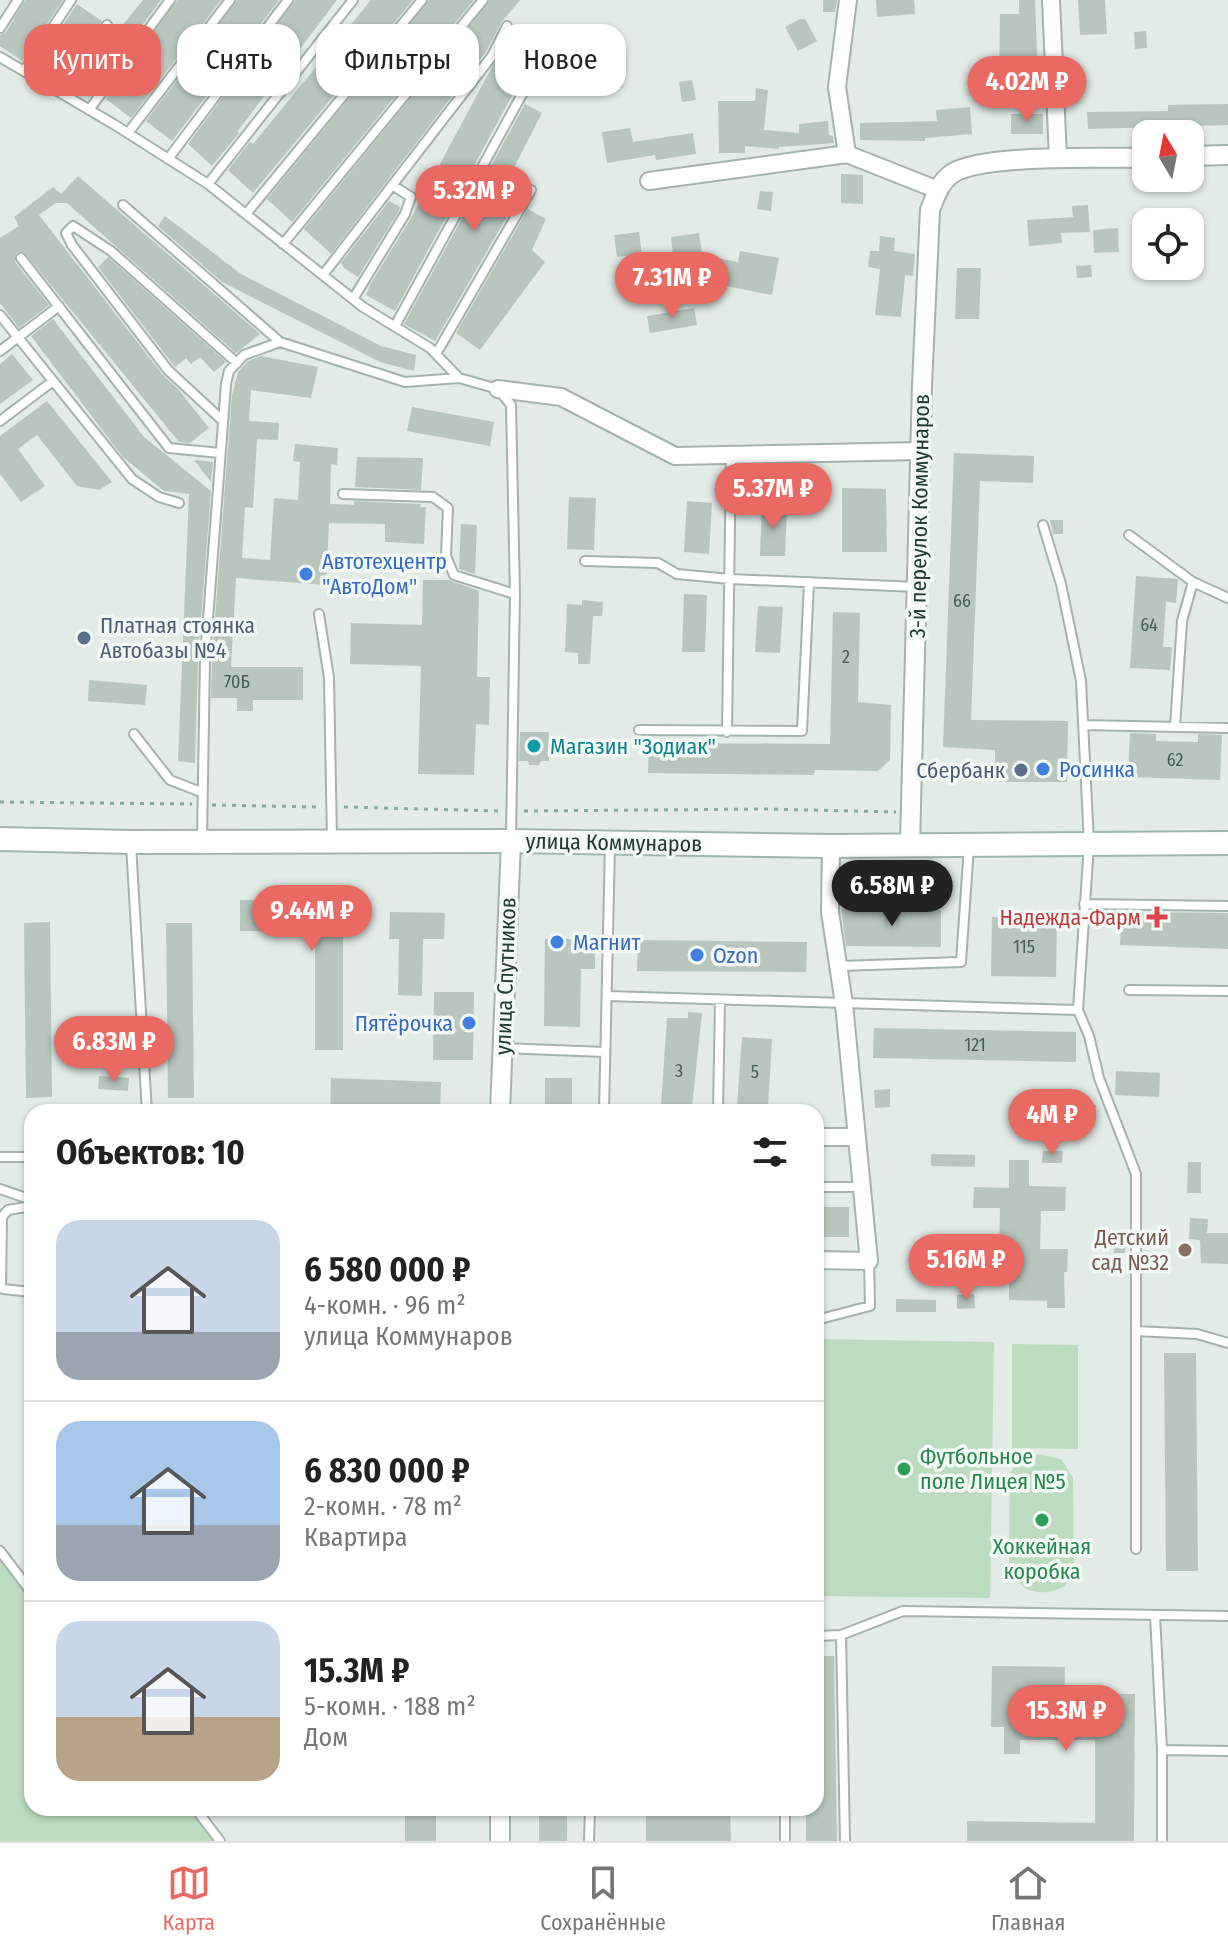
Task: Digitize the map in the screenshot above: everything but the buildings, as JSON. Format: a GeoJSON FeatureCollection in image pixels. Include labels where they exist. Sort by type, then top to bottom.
{"type":"FeatureCollection","features":[{"type":"Feature","properties":{"kind":"main road","name":"улица Коммунаров"},"geometry":{"type":"LineString","coordinates":[[0,839],[831,846],[1228,843]]}},
{"type":"Feature","properties":{"kind":"street"},"geometry":{"type":"LineString","coordinates":[[847,154],[837,87],[848,0]]}},
{"type":"Feature","properties":{"kind":"street"},"geometry":{"type":"LineString","coordinates":[[1051,0],[1058,159]]}},
{"type":"Feature","properties":{"kind":"street"},"geometry":{"type":"LineString","coordinates":[[649,181],[847,154],[938,190],[949,175],[968,166],[1058,159],[1132,158]]}},
{"type":"Feature","properties":{"kind":"street"},"geometry":{"type":"LineString","coordinates":[[1204,156],[1228,155]]}},
{"type":"Feature","properties":{"kind":"street","name":"3-й переулок Коммунаров"},"geometry":{"type":"LineString","coordinates":[[910,844],[930,210],[938,190]]}},
{"type":"Feature","properties":{"kind":"street"},"geometry":{"type":"LineString","coordinates":[[498,389],[561,397],[675,456],[920,451]]}},
{"type":"Feature","properties":{"kind":"street","name":"улица Спутников"},"geometry":{"type":"LineString","coordinates":[[500,1104],[511,841]]}},
{"type":"Feature","properties":{"kind":"street"},"geometry":{"type":"LineString","coordinates":[[824,1260],[869,1261],[844,1004],[830,912],[831,846]]}},
{"type":"Feature","properties":{"kind":"street"},"geometry":{"type":"LineString","coordinates":[[824,1137],[856,1137]]}},
{"type":"Feature","properties":{"kind":"street"},"geometry":{"type":"LineString","coordinates":[[500,1816],[500,1841]]}},
{"type":"Feature","properties":{"kind":"lane"},"geometry":{"type":"LineString","coordinates":[[0,28],[18,0]]}},
{"type":"Feature","properties":{"kind":"lane"},"geometry":{"type":"LineString","coordinates":[[55,24],[71,0]]}},
{"type":"Feature","properties":{"kind":"lane"},"geometry":{"type":"LineString","coordinates":[[89,110],[170,0]]}},
{"type":"Feature","properties":{"kind":"lane"},"geometry":{"type":"LineString","coordinates":[[128,133],[230,0]]}},
{"type":"Feature","properties":{"kind":"lane"},"geometry":{"type":"LineString","coordinates":[[168,159],[288,0]]}},
{"type":"Feature","properties":{"kind":"lane"},"geometry":{"type":"LineString","coordinates":[[208,184],[353,0]]}},
{"type":"Feature","properties":{"kind":"lane"},"geometry":{"type":"LineString","coordinates":[[246,214],[422,0]]}},
{"type":"Feature","properties":{"kind":"lane"},"geometry":{"type":"LineString","coordinates":[[283,244],[483,0]]}},
{"type":"Feature","properties":{"kind":"lane"},"geometry":{"type":"LineString","coordinates":[[323,275],[495,50]]}},
{"type":"Feature","properties":{"kind":"lane"},"geometry":{"type":"LineString","coordinates":[[0,57],[24,71]]}},
{"type":"Feature","properties":{"kind":"lane"},"geometry":{"type":"LineString","coordinates":[[65,96],[208,184],[353,299],[436,354],[459,378]]}},
{"type":"Feature","properties":{"kind":"lane"},"geometry":{"type":"LineString","coordinates":[[395,326],[521,96]]}},
{"type":"Feature","properties":{"kind":"lane"},"geometry":{"type":"LineString","coordinates":[[353,299],[405,214],[411,197],[392,185]]}},
{"type":"Feature","properties":{"kind":"lane"},"geometry":{"type":"LineString","coordinates":[[436,354],[531,190]]}},
{"type":"Feature","properties":{"kind":"lane"},"geometry":{"type":"LineString","coordinates":[[123,205],[280,342],[405,382],[459,378],[498,389],[511,405],[515,594],[511,841]]}},
{"type":"Feature","properties":{"kind":"lane"},"geometry":{"type":"LineString","coordinates":[[223,421],[168,370],[66,233],[73,226],[111,251],[237,363]]}},
{"type":"Feature","properties":{"kind":"lane"},"geometry":{"type":"LineString","coordinates":[[21,258],[169,448],[220,453]]}},
{"type":"Feature","properties":{"kind":"lane"},"geometry":{"type":"LineString","coordinates":[[0,351],[59,306]]}},
{"type":"Feature","properties":{"kind":"lane"},"geometry":{"type":"LineString","coordinates":[[0,315],[132,479],[159,497],[179,503]]}},
{"type":"Feature","properties":{"kind":"lane"},"geometry":{"type":"LineString","coordinates":[[202,842],[205,658],[226,384],[229,371],[244,355],[280,342]]}},
{"type":"Feature","properties":{"kind":"lane"},"geometry":{"type":"LineString","coordinates":[[0,421],[53,381]]}},
{"type":"Feature","properties":{"kind":"lane"},"geometry":{"type":"LineString","coordinates":[[727,732],[731,455]]}},
{"type":"Feature","properties":{"kind":"lane"},"geometry":{"type":"LineString","coordinates":[[343,494],[433,497],[448,508],[446,556],[454,575],[515,594]]}},
{"type":"Feature","properties":{"kind":"lane"},"geometry":{"type":"LineString","coordinates":[[1043,525],[1061,584],[1081,681],[1089,844],[1078,1010],[1089,1036],[1099,1078],[1136,1174],[1136,1549]]}},
{"type":"Feature","properties":{"kind":"lane"},"geometry":{"type":"LineString","coordinates":[[1129,535],[1193,582],[1228,598]]}},
{"type":"Feature","properties":{"kind":"lane"},"geometry":{"type":"LineString","coordinates":[[585,561],[658,563],[677,574],[730,579],[917,587]]}},
{"type":"Feature","properties":{"kind":"lane"},"geometry":{"type":"LineString","coordinates":[[639,730],[802,731],[809,582]]}},
{"type":"Feature","properties":{"kind":"lane"},"geometry":{"type":"LineString","coordinates":[[1175,727],[1182,621],[1193,582]]}},
{"type":"Feature","properties":{"kind":"lane"},"geometry":{"type":"LineString","coordinates":[[319,614],[329,678],[332,841]]}},
{"type":"Feature","properties":{"kind":"lane"},"geometry":{"type":"LineString","coordinates":[[1083,725],[1228,728]]}},
{"type":"Feature","properties":{"kind":"lane"},"geometry":{"type":"LineString","coordinates":[[134,734],[170,780],[201,792]]}},
{"type":"Feature","properties":{"kind":"lane"},"geometry":{"type":"LineString","coordinates":[[131,842],[147,1104]]}},
{"type":"Feature","properties":{"kind":"lane"},"geometry":{"type":"LineString","coordinates":[[604,1104],[610,843]]}},
{"type":"Feature","properties":{"kind":"lane"},"geometry":{"type":"LineString","coordinates":[[839,966],[961,962],[969,846]]}},
{"type":"Feature","properties":{"kind":"lane"},"geometry":{"type":"LineString","coordinates":[[1084,904],[1228,906]]}},
{"type":"Feature","properties":{"kind":"lane"},"geometry":{"type":"LineString","coordinates":[[1129,990],[1228,991]]}},
{"type":"Feature","properties":{"kind":"lane"},"geometry":{"type":"LineString","coordinates":[[607,996],[1078,1010]]}},
{"type":"Feature","properties":{"kind":"lane"},"geometry":{"type":"LineString","coordinates":[[718,1104],[720,1000]]}},
{"type":"Feature","properties":{"kind":"lane"},"geometry":{"type":"LineString","coordinates":[[502,1048],[605,1052]]}},
{"type":"Feature","properties":{"kind":"lane"},"geometry":{"type":"LineString","coordinates":[[0,1157],[24,1157]]}},
{"type":"Feature","properties":{"kind":"lane"},"geometry":{"type":"LineString","coordinates":[[824,1187],[861,1187]]}},
{"type":"Feature","properties":{"kind":"lane"},"geometry":{"type":"LineString","coordinates":[[0,1189],[24,1200]]}},
{"type":"Feature","properties":{"kind":"lane"},"geometry":{"type":"LineString","coordinates":[[24,1205],[8,1210],[2,1217],[1,1285],[3,1289],[24,1291]]}},
{"type":"Feature","properties":{"kind":"lane"},"geometry":{"type":"LineString","coordinates":[[824,1318],[870,1306],[869,1261]]}},
{"type":"Feature","properties":{"kind":"lane"},"geometry":{"type":"LineString","coordinates":[[1136,1331],[1197,1334],[1228,1343]]}},
{"type":"Feature","properties":{"kind":"lane"},"geometry":{"type":"LineString","coordinates":[[0,1551],[24,1582]]}},
{"type":"Feature","properties":{"kind":"lane"},"geometry":{"type":"LineString","coordinates":[[824,1636],[841,1635],[903,1611],[1228,1616]]}},
{"type":"Feature","properties":{"kind":"lane"},"geometry":{"type":"LineString","coordinates":[[1155,1615],[1162,1750],[1162,1841]]}},
{"type":"Feature","properties":{"kind":"lane"},"geometry":{"type":"LineString","coordinates":[[841,1635],[845,1841]]}},
{"type":"Feature","properties":{"kind":"lane"},"geometry":{"type":"LineString","coordinates":[[1162,1750],[1228,1751]]}},
{"type":"Feature","properties":{"kind":"lane"},"geometry":{"type":"LineString","coordinates":[[201,1816],[220,1841]]}},
{"type":"Feature","properties":{"kind":"lane"},"geometry":{"type":"LineString","coordinates":[[589,1841],[590,1816]]}},
{"type":"Feature","properties":{"kind":"lane"},"geometry":{"type":"LineString","coordinates":[[785,1816],[785,1841]]}},
{"type":"Feature","properties":{"kind":"path"},"geometry":{"type":"LineString","coordinates":[[0,802],[511,811],[765,809],[910,813]]}},
{"type":"Feature","properties":{"kind":"green space","name":"Футбольное поле Лицея №5"},"geometry":{"type":"Polygon","coordinates":[[[824,1339],[994,1342],[990,1598],[824,1596],[824,1339]]]}},
{"type":"Feature","properties":{"kind":"green space"},"geometry":{"type":"Polygon","coordinates":[[[1012,1344],[1078,1345],[1078,1449],[1012,1448],[1012,1344]]]}},
{"type":"Feature","properties":{"kind":"green space","name":"Хоккейная коробка"},"geometry":{"type":"Polygon","coordinates":[[[1038,1454],[1061,1459],[1073,1478],[1074,1563],[1065,1586],[1047,1592],[1024,1587],[1009,1565],[1010,1473],[1019,1461],[1038,1454]]]}},
{"type":"Feature","properties":{"kind":"green space"},"geometry":{"type":"Polygon","coordinates":[[[0,1551],[24,1582],[24,1816],[201,1816],[220,1841],[0,1841],[0,1551]]]}},
{"type":"Feature","properties":{"kind":"place","name":"Автотехцентр \"АвтоДом\""},"geometry":{"type":"Point","coordinates":[306,574]}},
{"type":"Feature","properties":{"kind":"place","name":"Платная стоянка Автобазы №4"},"geometry":{"type":"Point","coordinates":[84,638]}},
{"type":"Feature","properties":{"kind":"place","name":"Магазин \"Зодиак\""},"geometry":{"type":"Point","coordinates":[534,746]}},
{"type":"Feature","properties":{"kind":"place","name":"Росинка"},"geometry":{"type":"Point","coordinates":[1043,769]}},
{"type":"Feature","properties":{"kind":"place","name":"Сбербанк"},"geometry":{"type":"Point","coordinates":[1021,770]}},
{"type":"Feature","properties":{"kind":"place","name":"Надежда-Фарм"},"geometry":{"type":"Point","coordinates":[1157,917]}},
{"type":"Feature","properties":{"kind":"place","name":"Магнит"},"geometry":{"type":"Point","coordinates":[557,942]}},
{"type":"Feature","properties":{"kind":"place","name":"Ozon"},"geometry":{"type":"Point","coordinates":[697,955]}},
{"type":"Feature","properties":{"kind":"place","name":"Пятёрочка"},"geometry":{"type":"Point","coordinates":[469,1023]}},
{"type":"Feature","properties":{"kind":"place","name":"Детский сад №32"},"geometry":{"type":"Point","coordinates":[1185,1250]}},
{"type":"Feature","properties":{"kind":"place","name":"Футбольное поле Лицея №5"},"geometry":{"type":"Point","coordinates":[904,1469]}},
{"type":"Feature","properties":{"kind":"place","name":"Хоккейная коробка"},"geometry":{"type":"Point","coordinates":[1042,1520]}}]}
